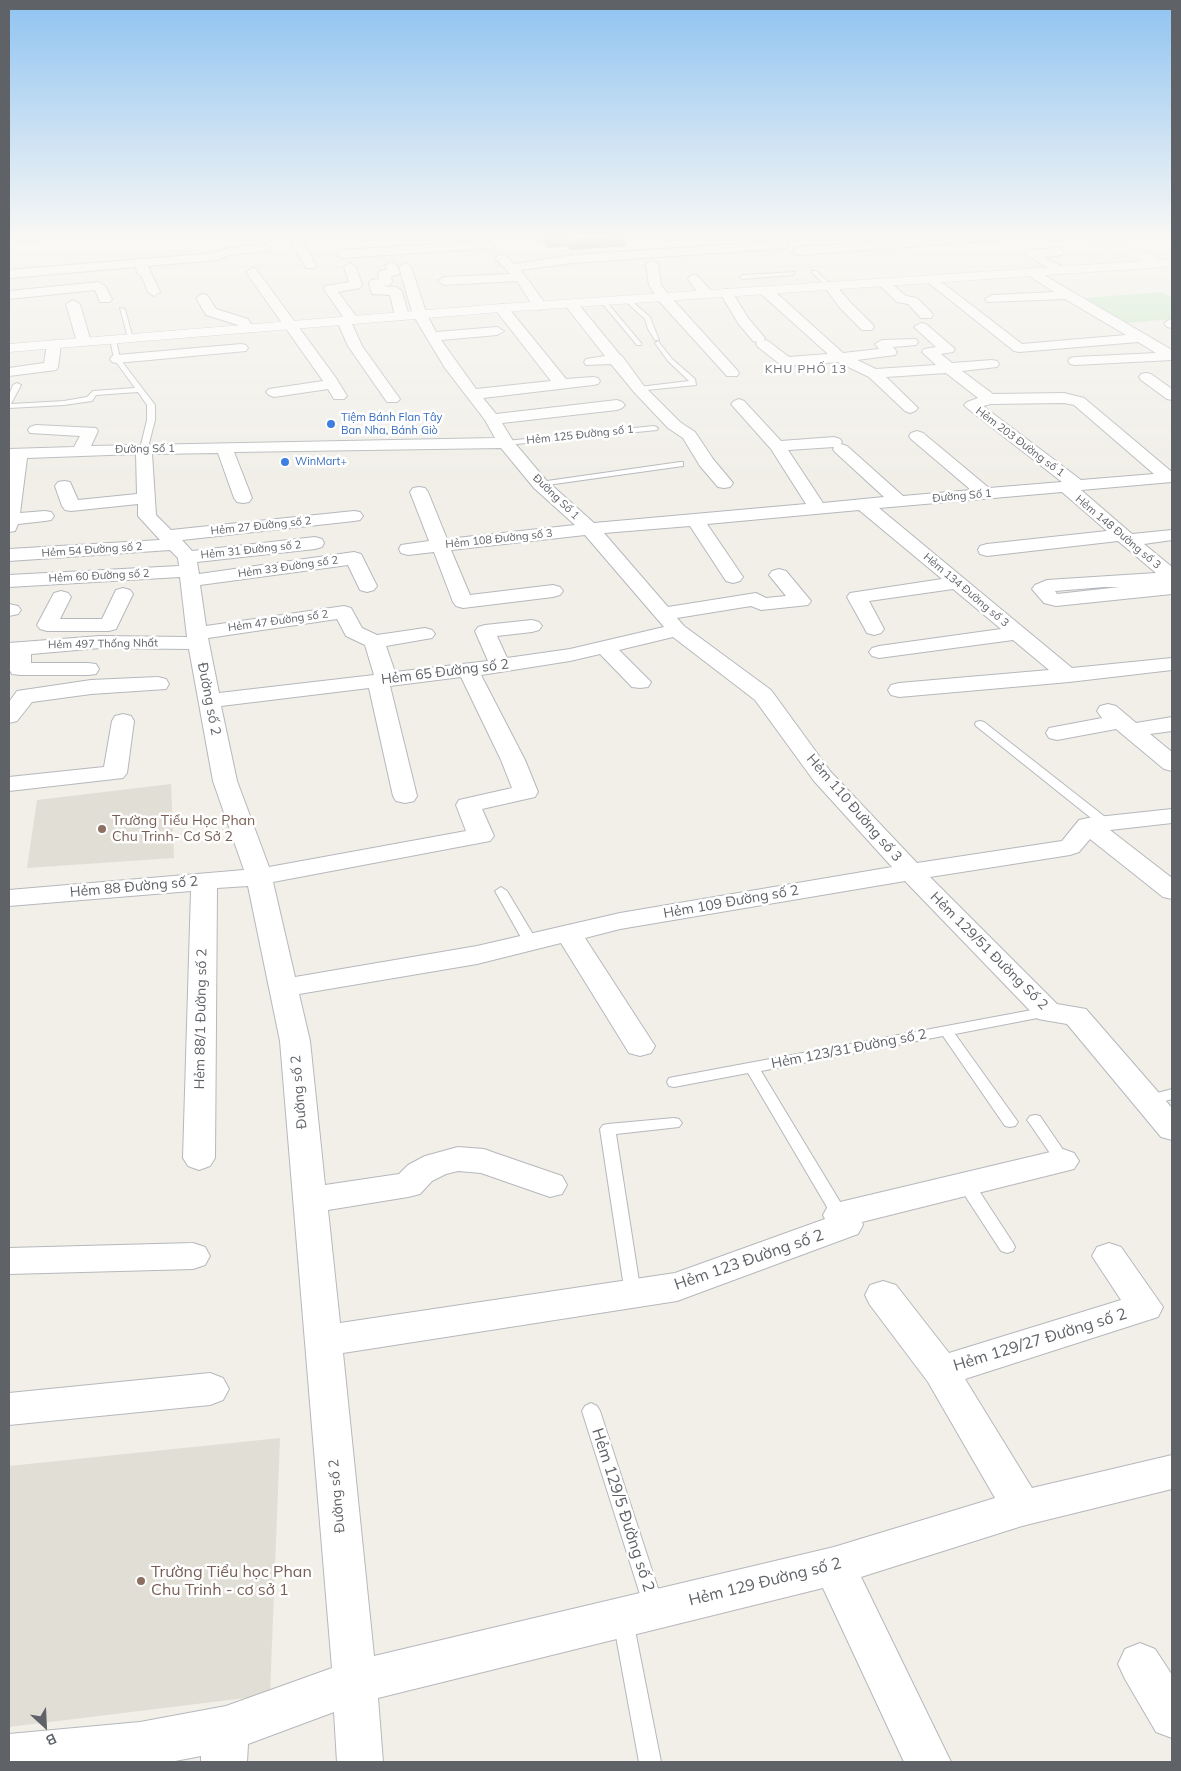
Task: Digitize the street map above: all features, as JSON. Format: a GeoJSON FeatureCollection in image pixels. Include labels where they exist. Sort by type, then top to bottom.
{"type":"FeatureCollection","features":[{"type":"Feature","properties":{"kind":"street"},"geometry":{"type":"LineString","coordinates":[[77,317],[84,342]]}},
{"type":"Feature","properties":{"kind":"street"},"geometry":{"type":"LineString","coordinates":[[226,317],[243,322],[247,329]]}},
{"type":"Feature","properties":{"kind":"street"},"geometry":{"type":"LineString","coordinates":[[274,392],[336,390],[303,345],[287,317]]}},
{"type":"Feature","properties":{"kind":"street"},"geometry":{"type":"LineString","coordinates":[[346,317],[355,346],[392,399]]}},
{"type":"Feature","properties":{"kind":"street"},"geometry":{"type":"LineString","coordinates":[[9,348],[393,317]]}},
{"type":"Feature","properties":{"kind":"street"},"geometry":{"type":"LineString","coordinates":[[421,317],[452,368],[492,418],[506,443]]}},
{"type":"Feature","properties":{"kind":"street"},"geometry":{"type":"LineString","coordinates":[[508,317],[562,384]]}},
{"type":"Feature","properties":{"kind":"street"},"geometry":{"type":"LineString","coordinates":[[582,317],[639,389],[674,425],[689,435],[706,462],[724,483]]}},
{"type":"Feature","properties":{"kind":"street"},"geometry":{"type":"LineString","coordinates":[[681,317],[732,373]]}},
{"type":"Feature","properties":{"kind":"street"},"geometry":{"type":"LineString","coordinates":[[741,317],[760,341],[786,362],[889,353],[882,344],[910,345],[941,368]]}},
{"type":"Feature","properties":{"kind":"street"},"geometry":{"type":"LineString","coordinates":[[795,317],[840,358],[874,374],[910,408]]}},
{"type":"Feature","properties":{"kind":"street"},"geometry":{"type":"LineString","coordinates":[[857,317],[867,327]]}},
{"type":"Feature","properties":{"kind":"street"},"geometry":{"type":"LineString","coordinates":[[921,317],[948,349],[929,352],[941,368]]}},
{"type":"Feature","properties":{"kind":"street"},"geometry":{"type":"LineString","coordinates":[[978,317],[1015,346],[1024,349],[1142,338]]}},
{"type":"Feature","properties":{"kind":"street"},"geometry":{"type":"LineString","coordinates":[[1104,317],[1171,354]]}},
{"type":"Feature","properties":{"kind":"street"},"geometry":{"type":"LineString","coordinates":[[1090,327],[1119,325]]}},
{"type":"Feature","properties":{"kind":"street"},"geometry":{"type":"LineString","coordinates":[[432,337],[497,331]]}},
{"type":"Feature","properties":{"kind":"street"},"geometry":{"type":"LineString","coordinates":[[9,372],[51,367],[54,344]]}},
{"type":"Feature","properties":{"kind":"street"},"geometry":{"type":"LineString","coordinates":[[117,359],[241,348]]}},
{"type":"Feature","properties":{"kind":"street"},"geometry":{"type":"LineString","coordinates":[[1075,361],[1171,354]]}},
{"type":"Feature","properties":{"kind":"street"},"geometry":{"type":"LineString","coordinates":[[591,362],[617,359]]}},
{"type":"Feature","properties":{"kind":"street"},"geometry":{"type":"LineString","coordinates":[[874,374],[992,364]]}},
{"type":"Feature","properties":{"kind":"street","name":"Hẻm 203 Đường số 1"},"geometry":{"type":"LineString","coordinates":[[941,368],[989,399]]}},
{"type":"Feature","properties":{"kind":"street"},"geometry":{"type":"LineString","coordinates":[[1146,377],[1172,396]]}},
{"type":"Feature","properties":{"kind":"street"},"geometry":{"type":"LineString","coordinates":[[474,394],[593,381]]}},
{"type":"Feature","properties":{"kind":"street"},"geometry":{"type":"LineString","coordinates":[[989,399],[1064,398],[1079,401],[1170,477]]}},
{"type":"Feature","properties":{"kind":"street","name":"Hẻm 203 Đường số 1"},"geometry":{"type":"LineString","coordinates":[[989,399],[972,405],[1071,486]]}},
{"type":"Feature","properties":{"kind":"street"},"geometry":{"type":"LineString","coordinates":[[739,404],[777,446],[818,509]]}},
{"type":"Feature","properties":{"kind":"street"},"geometry":{"type":"LineString","coordinates":[[492,418],[617,405]]}},
{"type":"Feature","properties":{"kind":"street"},"geometry":{"type":"LineString","coordinates":[[36,430],[90,431],[80,451]]}},
{"type":"Feature","properties":{"kind":"street"},"geometry":{"type":"LineString","coordinates":[[918,436],[986,494]]}},
{"type":"Feature","properties":{"kind":"street","name":"Đường Số 1"},"geometry":{"type":"LineString","coordinates":[[14,453],[506,443],[540,484],[590,529],[1170,477]]}},
{"type":"Feature","properties":{"kind":"street"},"geometry":{"type":"LineString","coordinates":[[777,446],[837,446],[898,502]]}},
{"type":"Feature","properties":{"kind":"street"},"geometry":{"type":"LineString","coordinates":[[224,448],[243,498]]}},
{"type":"Feature","properties":{"kind":"street","name":"Đường số 2"},"geometry":{"type":"LineString","coordinates":[[144,449],[148,516],[178,553],[198,638],[225,781],[259,877],[294,1041],[355,1682],[360,1762]]}},
{"type":"Feature","properties":{"kind":"street"},"geometry":{"type":"LineString","coordinates":[[14,453],[10,523],[45,516]]}},
{"type":"Feature","properties":{"kind":"street"},"geometry":{"type":"LineString","coordinates":[[64,486],[70,506],[146,498]]}},
{"type":"Feature","properties":{"kind":"street","name":"Hẻm 148 Đường số 3"},"geometry":{"type":"LineString","coordinates":[[1071,486],[1125,537],[1172,577]]}},
{"type":"Feature","properties":{"kind":"street"},"geometry":{"type":"LineString","coordinates":[[419,492],[463,602],[553,591]]}},
{"type":"Feature","properties":{"kind":"street","name":"Hẻm 134 Đường số 3"},"geometry":{"type":"LineString","coordinates":[[864,505],[1069,676]]}},
{"type":"Feature","properties":{"kind":"street"},"geometry":{"type":"LineString","coordinates":[[178,553],[223,515],[283,507]]}},
{"type":"Feature","properties":{"kind":"street","name":"Hẻm 27 Đường số 2"},"geometry":{"type":"LineString","coordinates":[[178,553],[354,516]]}},
{"type":"Feature","properties":{"kind":"street"},"geometry":{"type":"LineString","coordinates":[[695,520],[733,577]]}},
{"type":"Feature","properties":{"kind":"street","name":"Hẻm 108 Đường số 3"},"geometry":{"type":"LineString","coordinates":[[408,549],[590,529]]}},
{"type":"Feature","properties":{"kind":"street","name":"Hẻm 110 Đường số 3"},"geometry":{"type":"LineString","coordinates":[[590,529],[670,622],[763,695],[822,776],[911,872]]}},
{"type":"Feature","properties":{"kind":"street"},"geometry":{"type":"LineString","coordinates":[[987,550],[1125,537],[1172,536]]}},
{"type":"Feature","properties":{"kind":"street","name":"Hẻm 31 Đường số 2"},"geometry":{"type":"LineString","coordinates":[[178,553],[315,543]]}},
{"type":"Feature","properties":{"kind":"street","name":"Hẻm 54 Đường số 2"},"geometry":{"type":"LineString","coordinates":[[9,555],[178,553]]}},
{"type":"Feature","properties":{"kind":"street","name":"Hẻm 60 Đường số 2"},"geometry":{"type":"LineString","coordinates":[[9,582],[178,553]]}},
{"type":"Feature","properties":{"kind":"street","name":"Hẻm 33 Đường số 2"},"geometry":{"type":"LineString","coordinates":[[178,553],[354,558],[366,591],[339,600],[344,612]]}},
{"type":"Feature","properties":{"kind":"street","name":"Hẻm 65 Đường số 2"},"geometry":{"type":"LineString","coordinates":[[210,701],[468,670],[570,655],[604,647],[670,622],[756,599],[761,604],[801,601],[779,575]]}},
{"type":"Feature","properties":{"kind":"street"},"geometry":{"type":"LineString","coordinates":[[1172,577],[1128,582],[1104,581],[1047,586],[1042,589],[1051,599],[1056,600],[1172,588]]}},
{"type":"Feature","properties":{"kind":"street"},"geometry":{"type":"LineString","coordinates":[[874,629],[857,597],[958,583]]}},
{"type":"Feature","properties":{"kind":"street"},"geometry":{"type":"LineString","coordinates":[[61,597],[47,626],[104,634],[123,594]]}},
{"type":"Feature","properties":{"kind":"street","name":"Hẻm 47 Đường số 2"},"geometry":{"type":"LineString","coordinates":[[198,638],[344,612],[352,632],[374,642]]}},
{"type":"Feature","properties":{"kind":"street"},"geometry":{"type":"LineString","coordinates":[[500,665],[485,631],[532,626]]}},
{"type":"Feature","properties":{"kind":"street"},"geometry":{"type":"LineString","coordinates":[[879,652],[1018,633]]}},
{"type":"Feature","properties":{"kind":"street","name":"Hẻm 497 Thống Nhất"},"geometry":{"type":"LineString","coordinates":[[14,648],[104,634],[198,638]]}},
{"type":"Feature","properties":{"kind":"street"},"geometry":{"type":"LineString","coordinates":[[405,796],[374,642],[425,634]]}},
{"type":"Feature","properties":{"kind":"street"},"geometry":{"type":"LineString","coordinates":[[604,647],[640,682]]}},
{"type":"Feature","properties":{"kind":"street"},"geometry":{"type":"LineString","coordinates":[[14,648],[20,669],[88,669]]}},
{"type":"Feature","properties":{"kind":"street"},"geometry":{"type":"LineString","coordinates":[[899,690],[1069,676],[1172,664]]}},
{"type":"Feature","properties":{"kind":"street","name":"Hẻm 88 Đường số 2"},"geometry":{"type":"LineString","coordinates":[[9,898],[259,877],[481,836],[468,805],[526,792],[514,760],[494,725],[468,670]]}},
{"type":"Feature","properties":{"kind":"street"},"geometry":{"type":"LineString","coordinates":[[9,716],[25,696],[91,687],[158,684]]}},
{"type":"Feature","properties":{"kind":"street"},"geometry":{"type":"LineString","coordinates":[[9,784],[115,773],[123,721]]}},
{"type":"Feature","properties":{"kind":"street"},"geometry":{"type":"LineString","coordinates":[[1057,733],[1121,721],[1172,724]]}},
{"type":"Feature","properties":{"kind":"street"},"geometry":{"type":"LineString","coordinates":[[1121,721],[1172,764]]}},
{"type":"Feature","properties":{"kind":"street"},"geometry":{"type":"LineString","coordinates":[[1096,824],[1172,816]]}},
{"type":"Feature","properties":{"kind":"street"},"geometry":{"type":"LineString","coordinates":[[1096,824],[1172,891]]}},
{"type":"Feature","properties":{"kind":"street","name":"Hẻm 109 Đường số 2"},"geometry":{"type":"LineString","coordinates":[[283,988],[477,955],[620,921],[1070,847],[1096,824]]}},
{"type":"Feature","properties":{"kind":"street","name":"Hẻm 129/51 Đường Số 2"},"geometry":{"type":"LineString","coordinates":[[911,872],[1048,1012],[1076,1016],[1160,1098],[1172,1129]]}},
{"type":"Feature","properties":{"kind":"street","name":"Hẻm 88/1 Đường số 2"},"geometry":{"type":"LineString","coordinates":[[199,1158],[204,881]]}},
{"type":"Feature","properties":{"kind":"street"},"geometry":{"type":"LineString","coordinates":[[569,934],[640,1046]]}},
{"type":"Feature","properties":{"kind":"street"},"geometry":{"type":"LineString","coordinates":[[309,1200],[408,1186],[420,1173],[437,1164],[458,1159],[484,1160],[550,1185]]}},
{"type":"Feature","properties":{"kind":"street"},"geometry":{"type":"LineString","coordinates":[[840,1214],[1063,1161]]}},
{"type":"Feature","properties":{"kind":"street","name":"Hẻm 123 Đường số 2"},"geometry":{"type":"LineString","coordinates":[[322,1340],[678,1287],[846,1225],[840,1214]]}},
{"type":"Feature","properties":{"kind":"street"},"geometry":{"type":"LineString","coordinates":[[9,1261],[193,1256]]}},
{"type":"Feature","properties":{"kind":"street","name":"Hẻm 129/27 Đường số 2"},"geometry":{"type":"LineString","coordinates":[[1022,1508],[941,1371],[1144,1307],[1109,1256]]}},
{"type":"Feature","properties":{"kind":"street"},"geometry":{"type":"LineString","coordinates":[[883,1295],[941,1371]]}},
{"type":"Feature","properties":{"kind":"street"},"geometry":{"type":"LineString","coordinates":[[9,1409],[210,1389]]}},
{"type":"Feature","properties":{"kind":"street","name":"Hẻm 129 Đường số 2"},"geometry":{"type":"LineString","coordinates":[[9,1757],[139,1754],[225,1746],[355,1682],[834,1566],[1022,1508],[1172,1472]]}},
{"type":"Feature","properties":{"kind":"street"},"geometry":{"type":"LineString","coordinates":[[834,1566],[928,1762]]}},
{"type":"Feature","properties":{"kind":"street"},"geometry":{"type":"LineString","coordinates":[[1140,1664],[1172,1716]]}},
{"type":"Feature","properties":{"kind":"lane"},"geometry":{"type":"LineString","coordinates":[[124,317],[131,338]]}},
{"type":"Feature","properties":{"kind":"lane"},"geometry":{"type":"LineString","coordinates":[[616,317],[639,344]]}},
{"type":"Feature","properties":{"kind":"lane"},"geometry":{"type":"LineString","coordinates":[[639,389],[693,383],[693,380],[670,360],[651,329],[646,317]]}},
{"type":"Feature","properties":{"kind":"lane"},"geometry":{"type":"LineString","coordinates":[[113,339],[117,359],[151,405],[151,420],[144,449]]}},
{"type":"Feature","properties":{"kind":"lane"},"geometry":{"type":"LineString","coordinates":[[17,385],[9,404],[64,403],[89,399],[92,397],[93,390],[141,390]]}},
{"type":"Feature","properties":{"kind":"lane","name":"Hẻm 125 Đường số 1"},"geometry":{"type":"LineString","coordinates":[[506,443],[654,428]]}},
{"type":"Feature","properties":{"kind":"lane"},"geometry":{"type":"LineString","coordinates":[[540,484],[680,464]]}},
{"type":"Feature","properties":{"kind":"lane"},"geometry":{"type":"LineString","coordinates":[[980,724],[1096,824]]}},
{"type":"Feature","properties":{"kind":"lane"},"geometry":{"type":"LineString","coordinates":[[501,891],[530,941]]}},
{"type":"Feature","properties":{"kind":"lane","name":"Hẻm 123/31 Đường số 2"},"geometry":{"type":"LineString","coordinates":[[674,1082],[1048,1012]]}},
{"type":"Feature","properties":{"kind":"lane","name":"Hẻm 123/31 Đường số 2"},"geometry":{"type":"LineString","coordinates":[[946,1031],[1010,1122]]}},
{"type":"Feature","properties":{"kind":"lane","name":"Hẻm 123/31 Đường số 2"},"geometry":{"type":"LineString","coordinates":[[752,1067],[840,1214]]}},
{"type":"Feature","properties":{"kind":"lane"},"geometry":{"type":"LineString","coordinates":[[1035,1120],[1063,1161]]}},
{"type":"Feature","properties":{"kind":"lane"},"geometry":{"type":"LineString","coordinates":[[633,1294],[608,1130],[674,1123]]}},
{"type":"Feature","properties":{"kind":"lane"},"geometry":{"type":"LineString","coordinates":[[966,1184],[1007,1247]]}},
{"type":"Feature","properties":{"kind":"lane","name":"Hẻm 129/5 Đường số 2"},"geometry":{"type":"LineString","coordinates":[[591,1412],[639,1613],[650,1762]]}},
{"type":"Feature","properties":{"kind":"shaded area","name":"Trường Tiểu Học Phan Chu Trinh- Cơ Sở 2"},"geometry":{"type":"Polygon","coordinates":[[[171,784],[174,858],[27,868],[37,800],[171,784]]]}},
{"type":"Feature","properties":{"kind":"shaded area","name":"Trường Tiểu học Phan Chu Trinh - cơ sở 1"},"geometry":{"type":"Polygon","coordinates":[[[280,1438],[270,1695],[9,1727],[9,1466],[280,1438]]]}},
{"type":"Feature","properties":{"kind":"green space"},"geometry":{"type":"Polygon","coordinates":[[[1117,317],[1172,317],[1172,319],[1128,323],[1117,317]]]}},
{"type":"Feature","properties":{"kind":"place","name":"Tiệm Bánh Flan Tây Ban Nha, Bánh Giò"},"geometry":{"type":"Point","coordinates":[331,424]}},
{"type":"Feature","properties":{"kind":"place","name":"WinMart+"},"geometry":{"type":"Point","coordinates":[285,462]}},
{"type":"Feature","properties":{"kind":"place","name":"Trường Tiểu Học Phan Chu Trinh- Cơ Sở 2"},"geometry":{"type":"Point","coordinates":[102,829]}},
{"type":"Feature","properties":{"kind":"place","name":"Trường Tiểu học Phan Chu Trinh - cơ sở 1"},"geometry":{"type":"Point","coordinates":[141,1581]}},
{"type":"Feature","properties":{"kind":"district","name":"KHU PHỐ 13"},"geometry":{"type":"Point","coordinates":[806,369]}}]}
